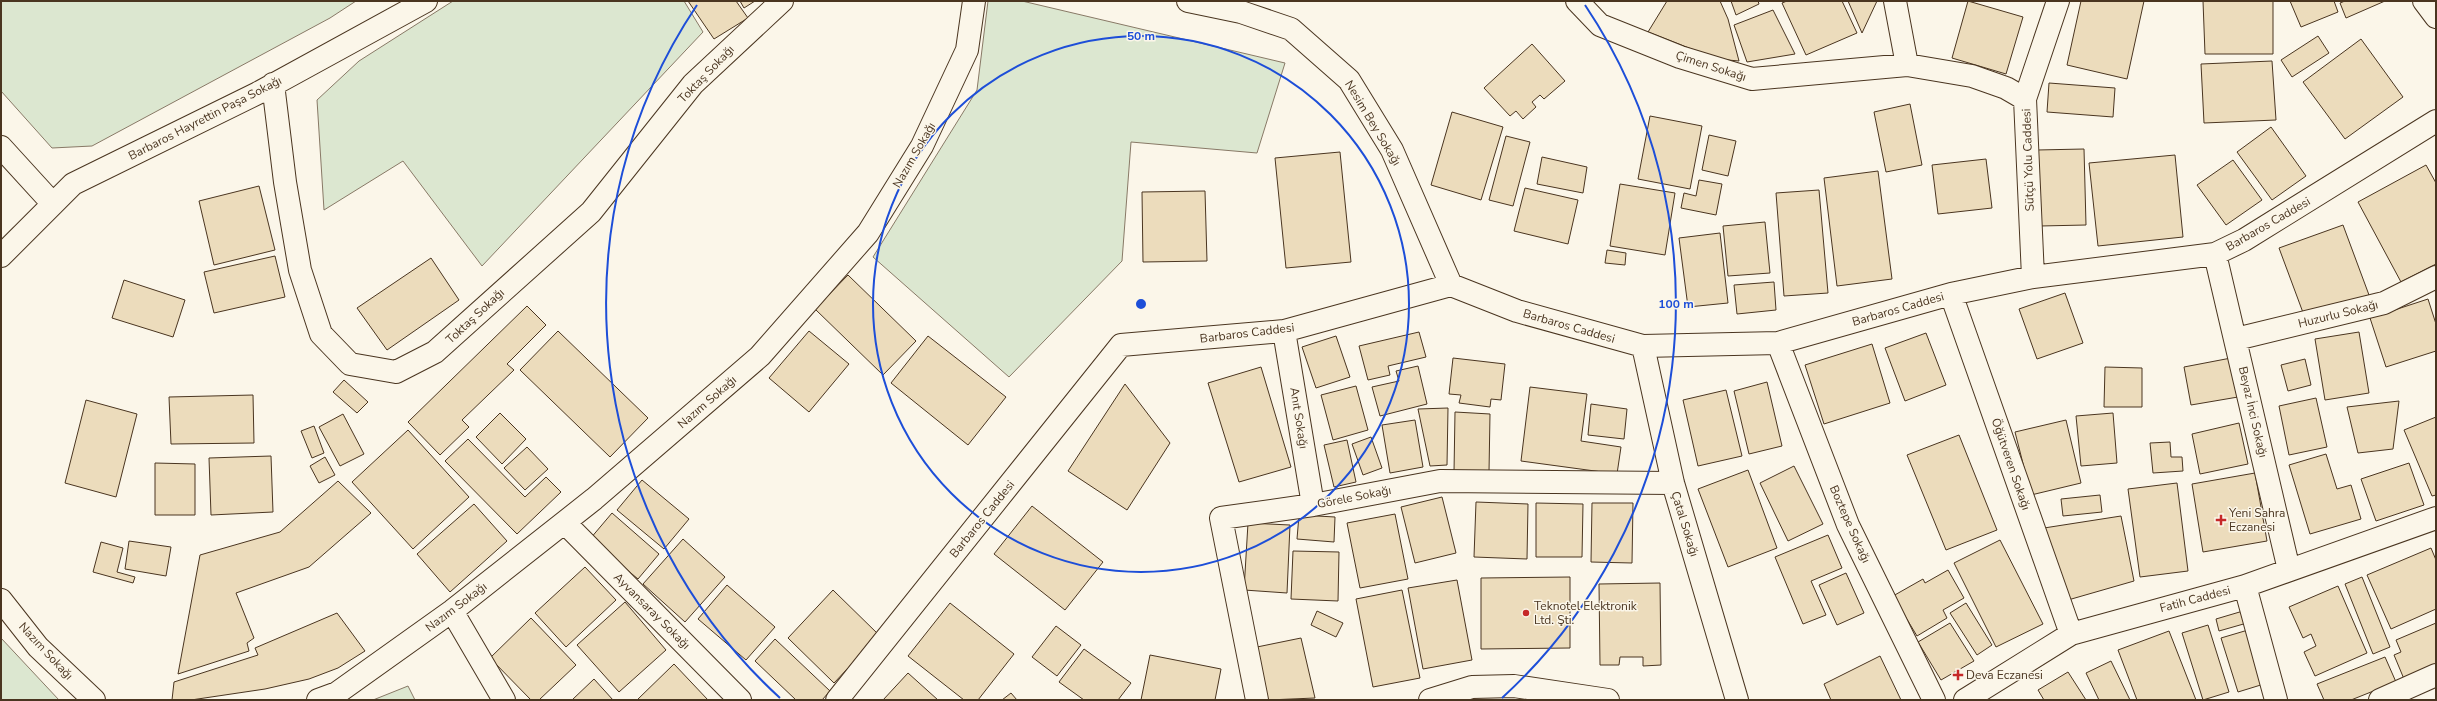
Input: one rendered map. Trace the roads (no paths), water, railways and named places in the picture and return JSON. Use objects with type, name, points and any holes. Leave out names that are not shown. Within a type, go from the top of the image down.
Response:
[{"type":"street","name":"Barbaros Hayrettin Paşa Sokağı","points":[[1,256],[73,184],[273,84],[426,1]]},
{"type":"street","name":"Toktaş Sokağı","points":[[273,84],[285,182],[300,270],[320,334],[350,364],[396,372],[435,352],[591,212],[693,84],[782,1]]},
{"type":"street","name":"Nazım Sokağı","points":[[318,700],[337,694],[452,611],[565,522],[760,356],[868,233],[922,146],[967,50],[974,1]]},
{"type":"street","name":"Nesim Bey Sokağı","points":[[1188,1],[1244,7],[1291,29],[1349,80],[1392,150],[1451,285]]},
{"type":"street","name":"Çimen Sokağı","points":[[1577,1],[1600,25],[1680,57],[1752,79],[1907,65],[1972,76],[2006,88],[2025,99]]},
{"type":"street","points":[[1894,1],[1907,65]]},
{"type":"street","name":"Sütçü Yolu Caddesi","points":[[2032,277],[2025,99],[2058,1]]},
{"type":"street","points":[[2424,1],[2436,17]]},
{"type":"street","name":"Barbaros Caddesi","points":[[837,700],[1122,345],[1284,331],[1451,285],[1517,311],[1643,346],[1778,343],[1951,294],[2032,277],[2215,254],[2244,240],[2436,122]]},
{"type":"street","points":[[1,147],[53,204]]},
{"type":"street","name":"Beyaz İnci Sokağı","points":[[2215,254],[2289,570]]},
{"type":"street","name":"Huzurlu Sokağı","points":[[2236,339],[2384,303],[2436,278]]},
{"type":"street","name":"Öğütveren Sokağı","points":[[1951,294],[2071,634]]},
{"type":"street","name":"Anıt Sokağı","points":[[1284,331],[1313,505]]},
{"type":"street","name":"Boztepe Sokağı","points":[[1778,343],[1848,525],[1934,700]]},
{"type":"street","name":"Çatal Sokağı","points":[[1643,346],[1673,483],[1738,700]]},
{"type":"street","name":"Görele Sokağı","points":[[1257,700],[1221,518],[1313,505],[1440,480],[1673,483]]},
{"type":"street","name":"Fatih Caddesi","points":[[1965,700],[2071,634],[2245,586],[2436,518]]},
{"type":"street","name":"Ayvansaray Sokağı","points":[[565,522],[740,700]]},
{"type":"street","points":[[2245,586],[2276,700]]},
{"type":"street","name":"Nazım Sokağı","points":[[1,600],[38,647],[94,700]]},
{"type":"street","points":[[452,611],[504,700]]},
{"type":"street","points":[[2380,700],[2436,675]]},
{"type":"street","points":[[1430,700],[1472,687],[1514,686],[1608,700]]},
{"type":"place","name":"Yeni Sahra Eczanesi","points":[[2221,520]]},
{"type":"place","name":"Teknotel Elektronik Ltd. Şti.","points":[[1526,613]]},
{"type":"place","name":"Deva Eczanesi","points":[[1958,675]]}]
